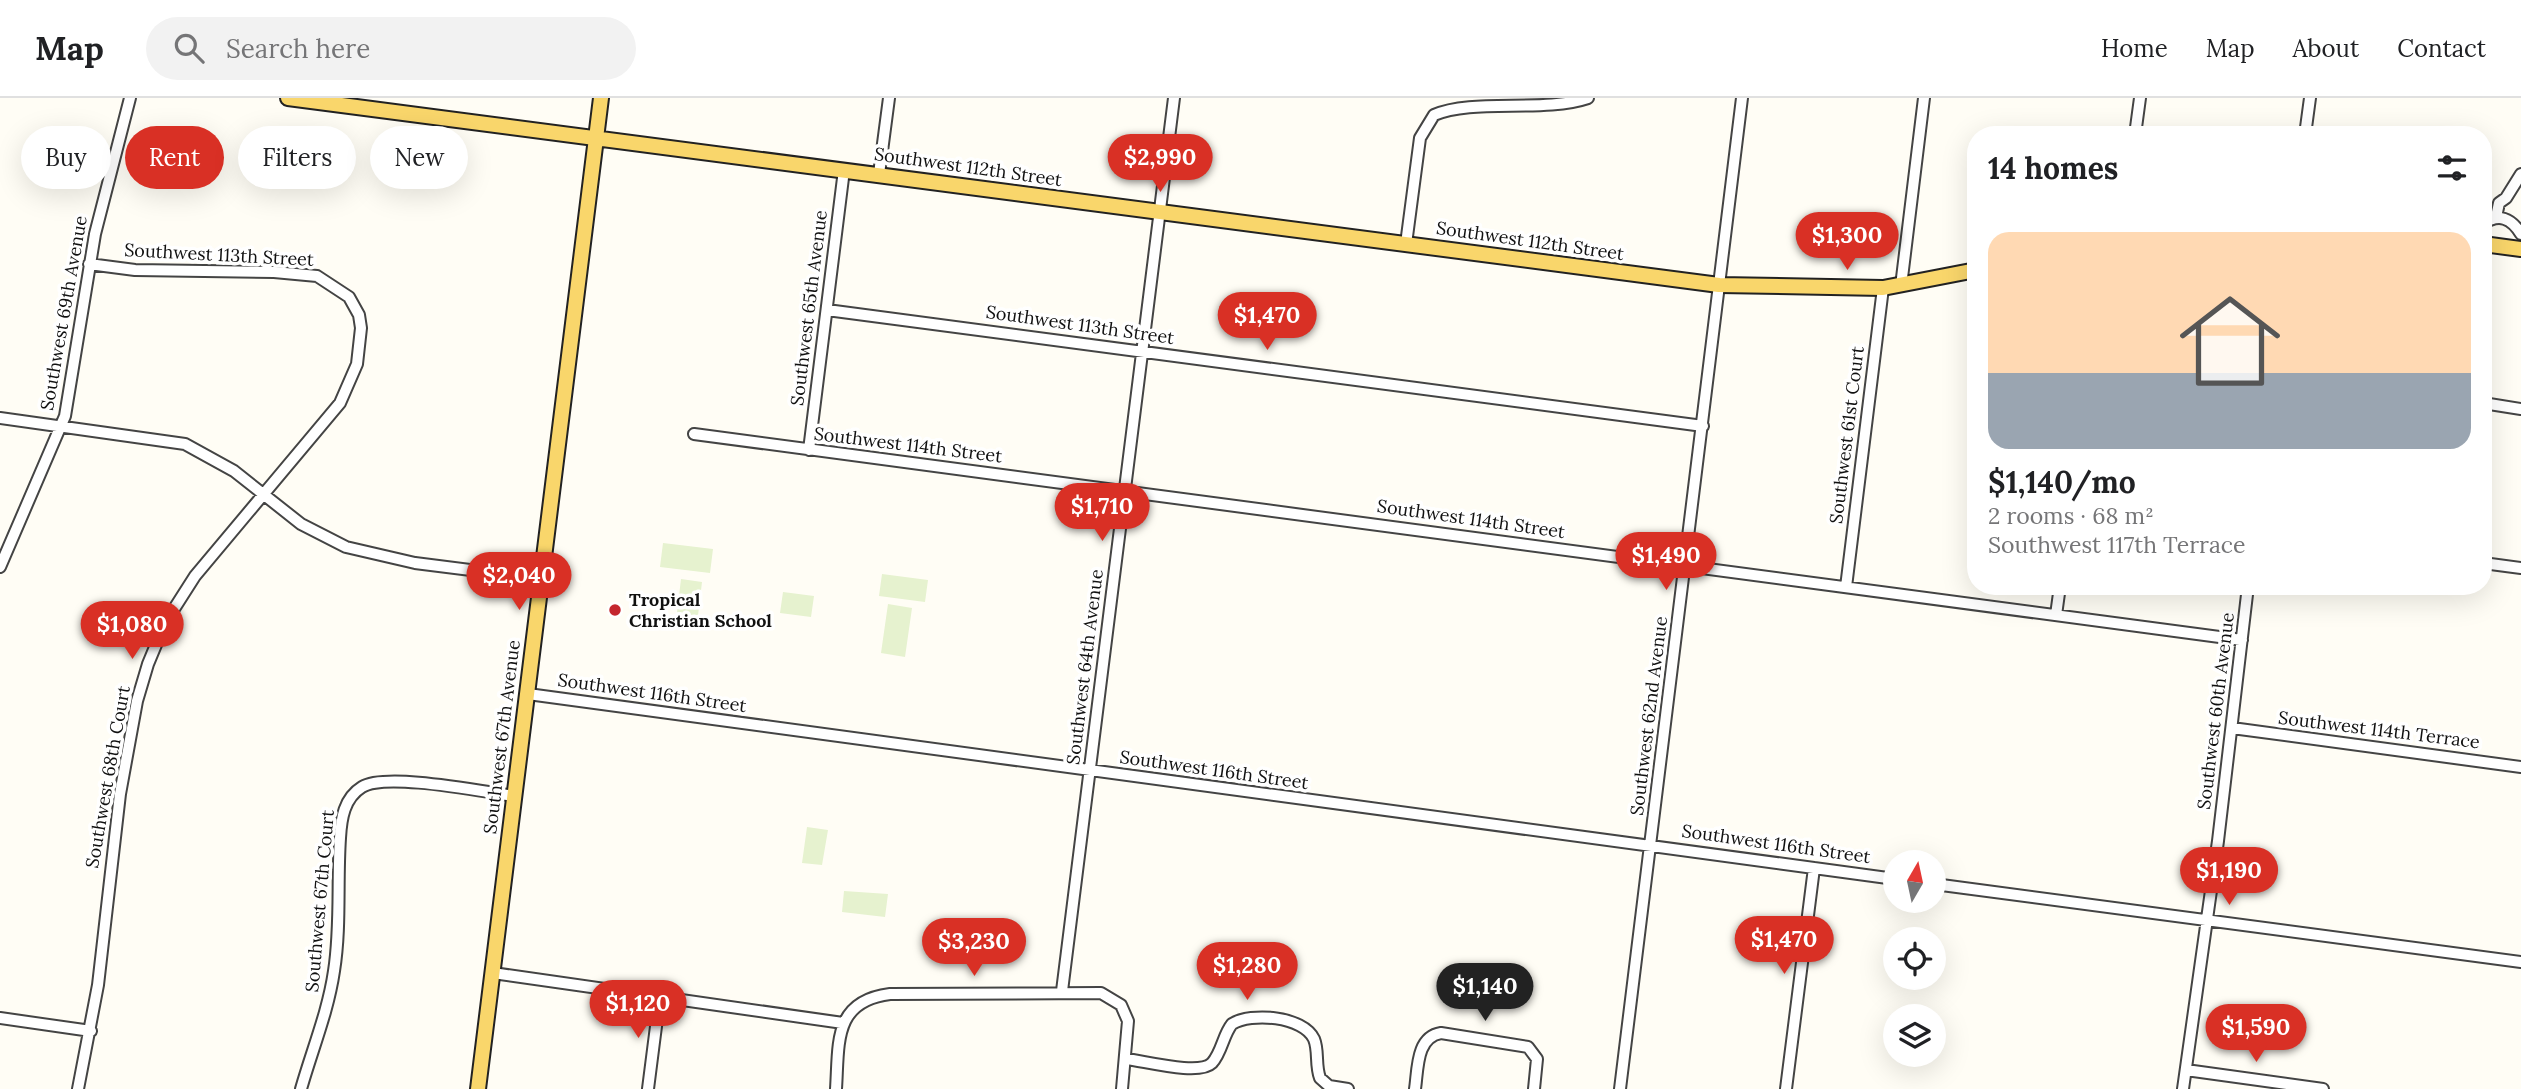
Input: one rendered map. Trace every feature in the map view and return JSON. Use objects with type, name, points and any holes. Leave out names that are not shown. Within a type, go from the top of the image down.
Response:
[{"type":"main road","name":"Southwest 112th Street","points":[[288,98],[1719,285],[1883,288],[1967,272]]},
{"type":"main road","name":"Southwest 67th Avenue","points":[[478,1089],[601,98]]},
{"type":"main road","points":[[2492,245],[2521,249]]},
{"type":"street","name":"Southwest 69th Avenue","points":[[0,567],[62,426],[89,264],[105,188],[130,98]]},
{"type":"street","points":[[879,174],[889,98]]},
{"type":"street","name":"Southwest 64th Avenue","points":[[1062,991],[1174,98]]},
{"type":"street","points":[[1406,244],[1420,138],[1434,115],[1461,108],[1565,103],[1588,98]]},
{"type":"street","name":"Southwest 62nd Avenue","points":[[1620,1089],[1742,98]]},
{"type":"street","points":[[1900,286],[1924,98]]},
{"type":"street","points":[[2136,126],[2140,98]]},
{"type":"street","points":[[2306,126],[2309,98]]},
{"type":"street","name":"Southwest 65th Avenue","points":[[809,450],[844,170]]},
{"type":"street","points":[[2492,221],[2502,218],[2510,204],[2507,198],[2521,174]]},
{"type":"street","points":[[2502,218],[2521,234]]},
{"type":"street","name":"Southwest 113th Street","points":[[89,264],[161,271],[309,275],[324,279],[343,292]]},
{"type":"street","name":"Southwest 61st Court","points":[[1846,587],[1883,288]]},
{"type":"street","name":"Southwest 68th Court","points":[[78,1089],[90,1031],[118,807],[145,673],[160,633],[180,597],[328,420],[351,381],[356,364],[360,322],[356,308],[343,292]]},
{"type":"street","name":"Southwest 113th Street","points":[[827,310],[1703,426]]},
{"type":"street","points":[[2492,404],[2521,408]]},
{"type":"street","points":[[0,418],[185,444],[226,465],[314,532],[358,552],[415,563],[541,579]]},
{"type":"street","name":"Southwest 114th Street","points":[[695,434],[2242,640]]},
{"type":"street","points":[[2492,564],[2521,568]]},
{"type":"street","points":[[2056,615],[2059,595]]},
{"type":"street","name":"Southwest 60th Avenue","points":[[2183,1089],[2232,728],[2247,595]]},
{"type":"street","name":"Southwest 116th Street","points":[[528,694],[1883,877]]},
{"type":"street","name":"Southwest 114th Terrace","points":[[2232,728],[2521,766]]},
{"type":"street","name":"Southwest 67th Court","points":[[301,1089],[323,1025],[334,971],[341,824],[351,797],[362,787],[388,780],[514,796]]},
{"type":"street","points":[[1786,1089],[1814,868]]},
{"type":"street","points":[[1946,886],[2521,962]]},
{"type":"street","points":[[493,974],[660,995],[843,1023]]},
{"type":"street","points":[[836,1089],[843,1023],[855,1006],[874,996],[1062,991],[1101,993],[1121,1005],[1128,1021],[1122,1089]]},
{"type":"street","points":[[648,1089],[660,995]]},
{"type":"street","points":[[0,1018],[90,1031]]},
{"type":"street","points":[[1126,1059],[1188,1068],[1206,1067],[1213,1062],[1232,1024],[1247,1018],[1271,1019],[1296,1024],[1308,1032],[1315,1042],[1320,1078],[1334,1088],[1348,1089]]},
{"type":"street","points":[[1415,1089],[1421,1052],[1430,1036],[1447,1034],[1518,1044],[1532,1051],[1537,1065],[1534,1089]]},
{"type":"street","points":[[2186,1070],[2323,1089]]},
{"type":"green space","points":[[663,543],[713,549],[710,573],[660,567]]},
{"type":"green space","points":[[882,574],[928,580],[925,602],[879,596]]},
{"type":"green space","points":[[681,579],[702,582],[697,624],[676,621]]},
{"type":"green space","points":[[783,592],[814,596],[811,617],[780,613]]},
{"type":"green space","points":[[888,604],[912,608],[905,657],[881,653]]},
{"type":"green space","points":[[807,827],[828,830],[822,865],[802,863]]},
{"type":"green space","points":[[844,891],[888,894],[885,917],[842,912]]},
{"type":"place","name":"Tropical Christian School","points":[[615,610]]}]
